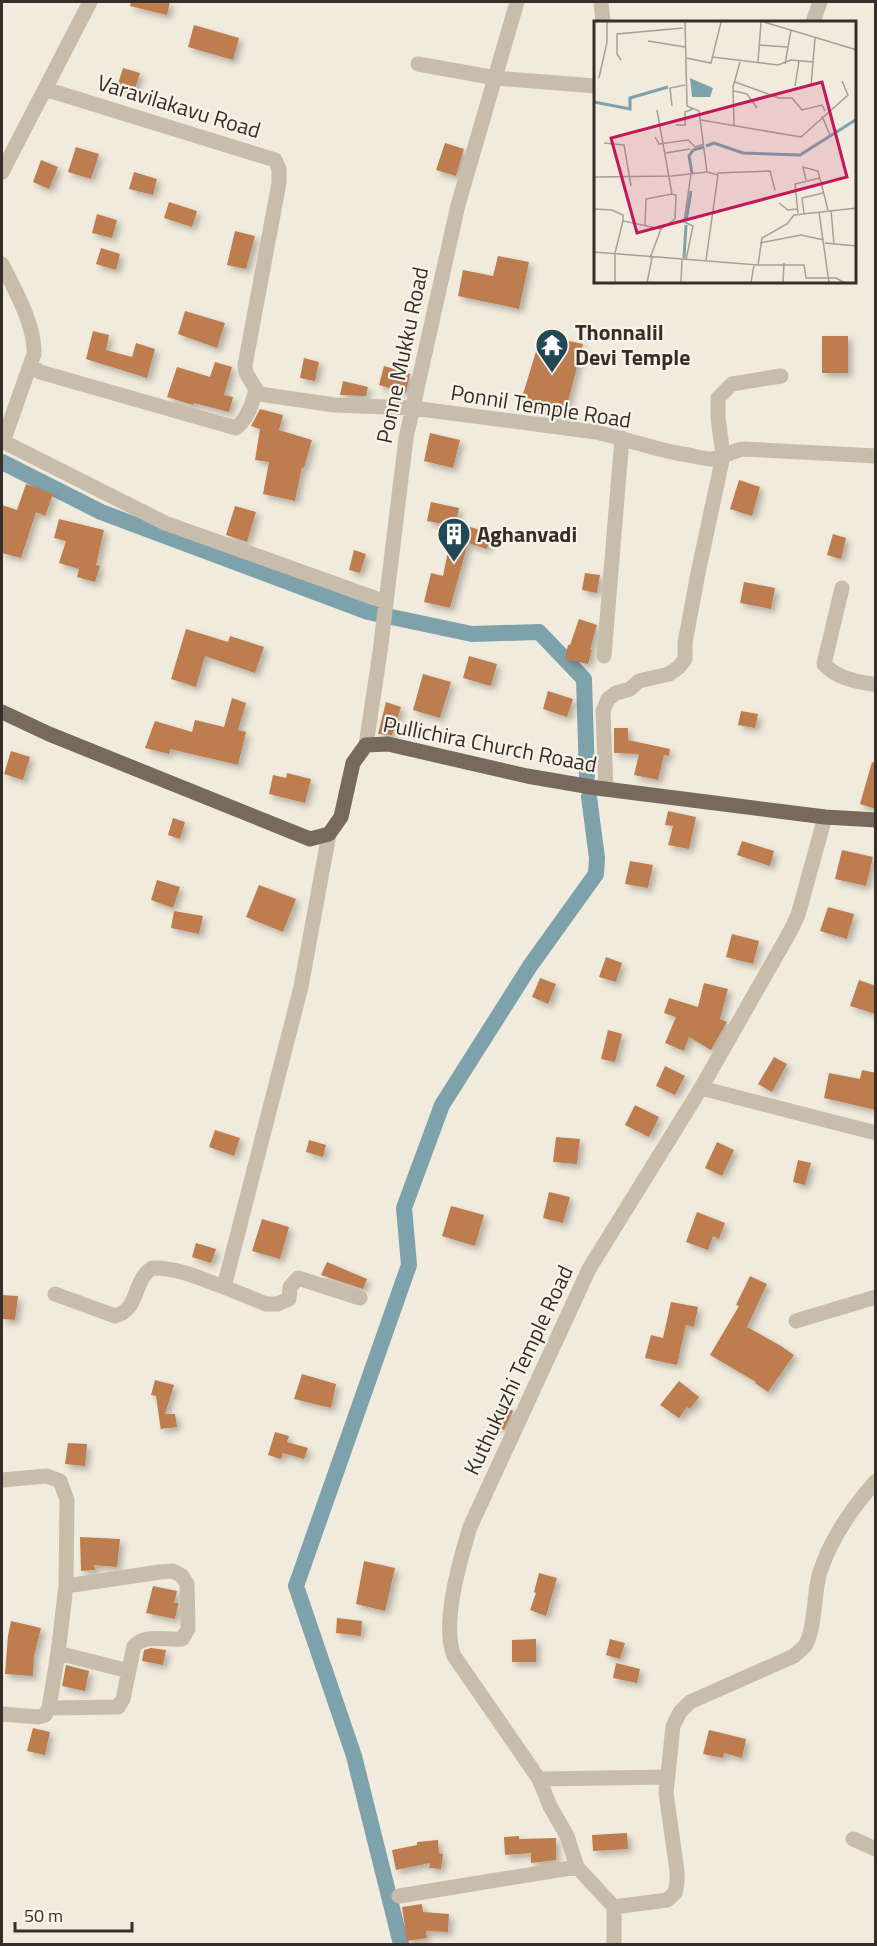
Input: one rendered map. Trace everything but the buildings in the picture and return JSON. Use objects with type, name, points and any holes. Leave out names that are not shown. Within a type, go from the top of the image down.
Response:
[{"type":"main road","points":[[2,712],[49,734],[310,839],[329,834]]},
{"type":"main road","name":"Pullichira Church Roaad","points":[[329,834],[341,817],[353,762],[366,745],[388,744],[527,776],[606,789],[825,818],[876,820]]},
{"type":"street","points":[[2,172],[90,2]]},
{"type":"street","name":"Ponne Mukku Road","points":[[366,745],[406,438],[412,408],[458,205],[517,2]]},
{"type":"street","points":[[601,2],[603,21]]},
{"type":"street","points":[[813,21],[820,2]]},
{"type":"street","points":[[418,64],[496,78],[594,86]]},
{"type":"street","name":"Varavilakavu Road","points":[[45,89],[275,160],[279,169],[279,183],[245,365],[246,373],[257,392]]},
{"type":"street","points":[[2,264],[35,342],[34,354],[2,442],[165,523],[386,602]]},
{"type":"street","points":[[30,365],[40,372],[236,428],[244,422],[257,392]]},
{"type":"street","points":[[606,789],[603,711],[608,699],[616,693],[630,689],[639,681],[669,674],[680,667],[685,659],[685,643],[693,595],[723,456],[718,398],[732,384],[782,376]]},
{"type":"street","name":"Ponnil Temple Road","points":[[257,392],[335,405],[412,408],[596,432],[660,451],[710,459],[743,449],[876,456]]},
{"type":"street","points":[[604,656],[622,438]]},
{"type":"street","points":[[842,588],[824,664],[830,671],[844,678],[876,685]]},
{"type":"street","name":"Kuthukuzhi Temple Road","points":[[614,1907],[577,1867],[567,1836],[541,1788],[539,1779],[453,1656],[449,1634],[457,1571],[470,1527],[589,1269],[701,1088],[791,930],[798,915],[825,818]]},
{"type":"street","points":[[224,1287],[301,987],[329,834]]},
{"type":"street","points":[[701,1088],[876,1134]]},
{"type":"street","points":[[55,1294],[115,1316],[123,1314],[131,1305],[143,1277],[152,1268],[161,1267],[198,1277],[266,1304],[277,1304],[289,1299],[290,1287],[298,1278],[360,1298]]},
{"type":"street","points":[[796,1321],[876,1298]]},
{"type":"street","points":[[2,1480],[47,1476],[60,1481],[67,1500],[66,1586],[49,1708],[45,1715],[38,1717],[2,1714]]},
{"type":"street","points":[[614,1944],[614,1907],[667,1900],[675,1893],[677,1871],[666,1793],[673,1726],[680,1712],[690,1702],[794,1656],[804,1647],[819,1574],[834,1539],[857,1502],[876,1481]]},
{"type":"street","points":[[49,1708],[118,1707],[123,1699],[134,1646],[140,1640],[148,1638],[182,1639],[188,1629],[187,1584],[182,1576],[172,1571],[66,1586]]},
{"type":"street","points":[[58,1653],[129,1671]]},
{"type":"street","points":[[539,1779],[667,1777]]},
{"type":"street","points":[[853,1839],[876,1849]]},
{"type":"street","points":[[399,1896],[577,1867]]},
{"type":"waterway","points":[[2,462],[101,512],[368,612],[472,634],[539,632],[584,679],[587,776]]},
{"type":"waterway","points":[[401,1944],[354,1756],[296,1586],[409,1265],[404,1208],[442,1105],[530,966],[596,874],[597,858],[589,797]]},
{"type":"place","name":"Thonnalil Devi Temple","points":[[552,374]]},
{"type":"place","name":"Aghanvadi","points":[[454,563]]}]
